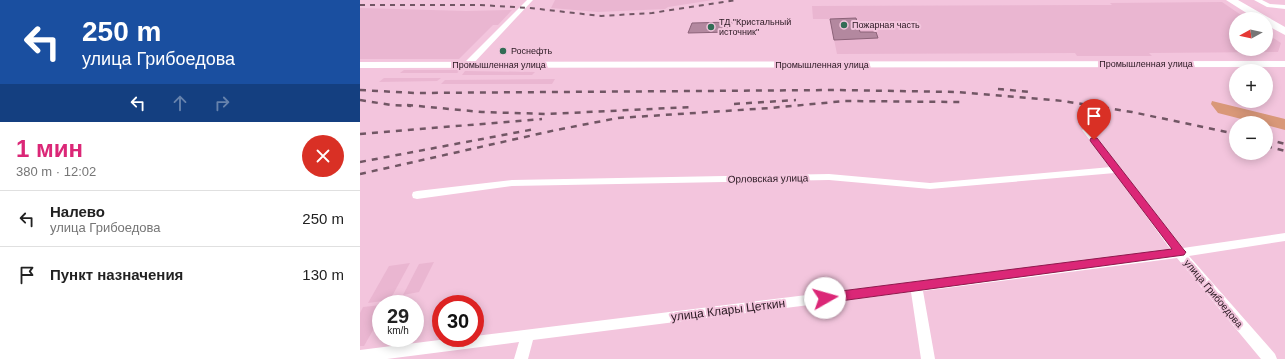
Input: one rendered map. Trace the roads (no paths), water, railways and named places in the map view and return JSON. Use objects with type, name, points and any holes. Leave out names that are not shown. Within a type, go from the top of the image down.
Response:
[{"type":"highway","points":[[1231,0],[1251,12]]},
{"type":"highway","points":[[1273,25],[1285,32]]},
{"type":"street","points":[[467,65],[530,0]]},
{"type":"street","points":[[1257,0],[1269,6],[1285,7]]},
{"type":"street","name":"Промышленная улица","points":[[360,64],[1285,64]]},
{"type":"street","name":"улица Грибоедова","points":[[1086,130],[1180,252],[1270,359]]},
{"type":"street","name":"Орловская улица","points":[[417,194],[512,183],[821,177],[930,186],[1118,170]]},
{"type":"street","name":"улица Клары Цеткин","points":[[360,356],[916,286],[1285,237]]},
{"type":"street","points":[[916,286],[928,359]]},
{"type":"street","points":[[521,359],[528,335]]},
{"type":"railway","points":[[360,5],[480,5],[530,8],[601,16],[652,13],[736,0]]},
{"type":"railway","points":[[1003,89],[998,89],[1031,92]]},
{"type":"railway","points":[[360,90],[415,93],[838,90],[957,92],[1063,101],[1132,112],[1229,133]]},
{"type":"railway","points":[[360,100],[391,105],[411,106]]},
{"type":"railway","points":[[734,104],[796,100]]},
{"type":"railway","points":[[360,174],[556,130],[618,118],[770,108],[845,101],[960,102]]},
{"type":"railway","points":[[407,105],[482,112],[547,114],[692,107]]},
{"type":"railway","points":[[360,134],[542,119]]},
{"type":"railway","points":[[360,162],[535,129]]},
{"type":"railway","points":[[1273,141],[1285,144]]},
{"type":"railway","points":[[1273,148],[1285,151]]},
{"type":"place","name":"Пожарная часть","points":[[844,25]]},
{"type":"place","name":"ТД \"Кристальный источник\"","points":[[711,27]]},
{"type":"place","name":"Роснефть","points":[[503,51]]}]
